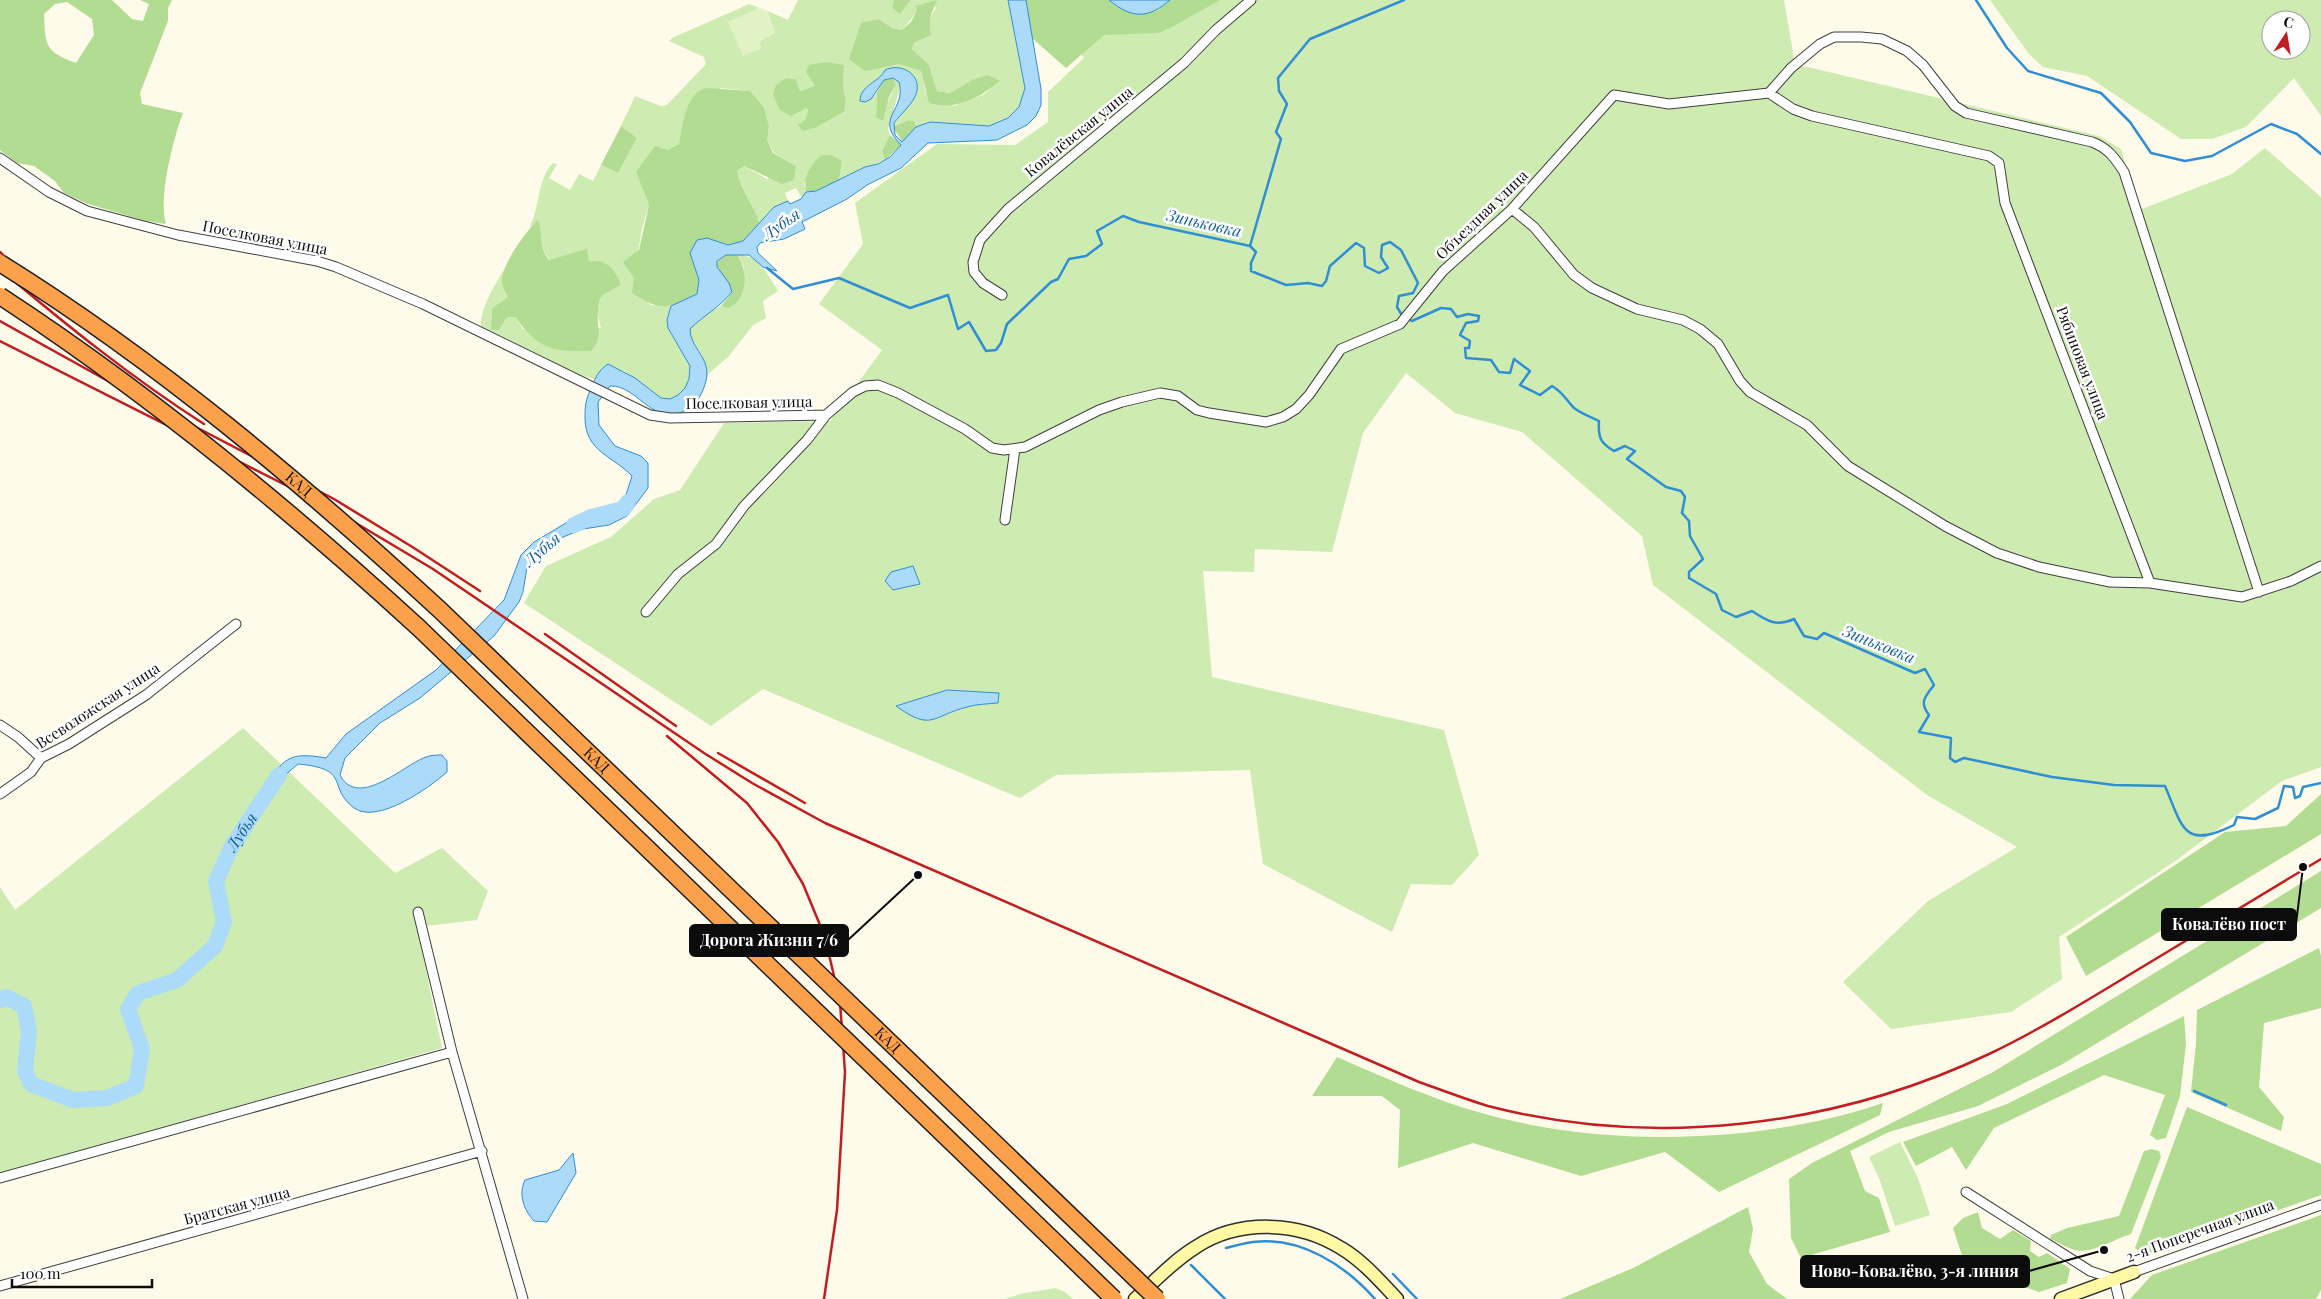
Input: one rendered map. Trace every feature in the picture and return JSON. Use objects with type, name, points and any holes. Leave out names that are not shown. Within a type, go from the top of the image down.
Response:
[{"type":"highway","name":"КАД","points":[[0,263],[167,378],[244,437],[344,522],[440,610],[1157,1299]]},
{"type":"highway","name":"КАД","points":[[0,296],[151,401],[324,542],[419,628],[1114,1299]]},
{"type":"street","name":"Ковалёвская улица","points":[[1002,295],[983,283],[974,272],[973,262],[976,249],[985,233],[1008,209],[1060,164],[1184,64],[1216,30],[1251,0]]},
{"type":"street","points":[[1769,93],[1791,68],[1827,40],[1834,37],[1882,39],[1907,51],[1923,65],[1955,106],[1966,113],[2092,142],[2106,147],[2124,172],[2259,592]]},
{"type":"street","name":"Объездная улица","points":[[1015,450],[1038,442],[1099,410],[1122,402],[1160,393],[1178,396],[1197,410],[1209,413],[1266,422],[1283,417],[1296,409],[1308,395],[1340,349],[1400,324],[1443,271],[1512,209],[1614,95],[1669,104],[1769,93]]},
{"type":"street","name":"Рябиновая улица","points":[[1769,93],[1782,103],[1812,116],[1989,156],[1999,162],[2005,203],[2150,583]]},
{"type":"street","name":"Поселковая улица","points":[[0,158],[49,192],[87,211],[178,236],[317,261],[336,267],[423,304],[650,415],[670,418],[826,416],[853,392],[864,386],[878,385],[898,393],[957,425],[992,448],[1015,450]]},
{"type":"street","points":[[1512,209],[1534,227],[1574,274],[1592,288],[1637,309],[1683,320],[1700,329],[1718,344],[1740,381],[1750,392],[1807,425],[1848,466],[1866,479],[1945,526],[1997,553],[2038,567],[2110,582],[2150,583],[2242,597],[2291,581],[2321,566]]},
{"type":"street","points":[[646,612],[678,574],[716,544],[756,492],[807,440],[826,416]]},
{"type":"street","points":[[1004,520],[1015,450]]},
{"type":"street","name":"Всеволожская улица","points":[[0,794],[31,772],[40,758],[69,744],[146,695],[236,624]]},
{"type":"street","points":[[0,725],[18,737],[40,758]]},
{"type":"street","points":[[418,912],[452,1052],[523,1299]]},
{"type":"street","points":[[0,1178],[452,1052]]},
{"type":"street","name":"Братская улица","points":[[0,1286],[482,1151]]},
{"type":"street","points":[[1966,1192],[2090,1271],[2114,1280],[2120,1299]]},
{"type":"street","name":"2-я Поперечная улица","points":[[2061,1299],[2321,1205]]},
{"type":"street","points":[[1135,1299],[1183,1256],[1203,1243],[1242,1229],[1280,1227],[1312,1234],[1342,1248],[1365,1266],[1397,1299]]},
{"type":"green space","points":[[0,0],[112,0],[132,19],[143,21],[149,4],[140,0],[172,0],[168,8],[168,21],[140,93],[142,104],[183,113],[171,153],[165,185],[164,213],[166,224],[146,221],[88,204],[64,193],[55,181],[34,166],[17,163],[0,150]],"holes":[[[67,2],[92,19],[94,35],[76,63],[58,55],[49,46],[46,40],[44,14],[55,4]]]},
{"type":"green space","points":[[798,0],[894,0],[892,8],[900,14],[911,0],[1008,0],[1025,88],[1019,107],[1008,118],[989,126],[930,122],[916,127],[914,121],[909,120],[893,127],[913,99],[916,85],[893,78],[899,82],[900,88],[888,129],[890,135],[882,151],[885,160],[839,180],[842,161],[804,183],[806,192],[802,198],[796,188],[785,193],[788,201],[772,210],[760,225],[737,171],[744,166],[767,179],[796,166],[774,153],[767,140],[769,127],[750,91],[721,88],[684,125],[679,144],[636,172],[649,205],[642,228],[634,278],[650,305],[671,306],[667,325],[671,335],[686,355],[690,366],[689,378],[684,390],[674,397],[668,399],[657,396],[624,371],[597,375],[595,379],[582,376],[575,377],[481,330],[485,305],[506,266],[502,282],[508,297],[492,308],[491,330],[506,318],[515,317],[523,329],[601,328],[597,311],[602,294],[621,285],[589,263],[586,250],[550,260],[544,250],[538,221],[529,228],[533,220],[541,185],[548,169],[553,163],[557,164],[549,178],[570,190],[579,174],[593,181],[601,165],[618,173],[637,138],[621,126],[635,96],[661,106],[667,105],[706,64],[704,57],[669,41],[672,38],[749,4],[760,8],[728,23],[761,48],[759,42],[768,19],[768,11],[788,20]],"holes":[[[929,2],[936,8],[930,17],[931,35],[914,43],[912,49],[929,65],[937,91],[950,93],[972,80],[1000,81],[983,95],[954,106],[926,94],[921,71],[899,64],[886,65],[879,19],[892,28],[902,30],[917,11]],[[844,65],[843,87],[846,101],[844,112],[817,127],[805,120],[808,112],[786,78],[796,79],[800,91],[815,86]],[[883,75],[893,78],[896,85],[886,106],[876,116],[877,92],[871,99],[866,88]]]},
{"type":"green space","points":[[894,0],[911,0],[900,14],[892,8]]},
{"type":"green space","points":[[937,0],[930,17],[931,35],[914,43],[912,49],[929,65],[937,91],[950,93],[972,80],[988,75],[1000,81],[975,98],[958,104],[939,105],[929,103],[921,71],[899,64],[865,71],[849,59],[861,23],[879,19],[892,28],[902,30],[911,22],[917,10],[915,6]]},
{"type":"green space","points":[[1026,0],[1109,0],[1116,6],[1157,11],[1170,0],[1220,0],[1158,33],[1104,35],[1066,68],[1032,38]]},
{"type":"green space","points":[[1049,0],[1784,0],[1795,64],[2099,136],[2121,149],[2139,210],[2232,174],[2265,148],[2321,197],[2321,767],[2282,781],[2174,862],[2059,937],[2062,979],[2011,1012],[1891,1029],[1843,982],[1928,901],[2017,847],[1927,795],[1653,585],[1642,536],[1522,432],[1455,413],[1406,373],[1363,433],[1332,552],[1255,549],[1254,572],[1203,571],[1212,677],[1444,730],[1479,855],[1452,885],[1411,884],[1392,932],[1263,864],[1250,770],[1056,775],[1020,798],[763,689],[711,726],[524,603],[546,566],[611,537],[654,499],[680,490],[724,423],[830,421],[882,350],[819,304],[863,244],[855,203],[937,144],[1015,145],[1048,122],[1048,92],[1084,58],[1043,9]]},
{"type":"green space","points":[[1990,0],[2321,0],[2321,116],[2294,78],[2246,127],[2212,139],[2181,139],[2087,76],[2043,67],[2029,54]]},
{"type":"green space","points":[[760,8],[768,11],[775,33],[759,42],[762,48],[743,56],[728,22]]},
{"type":"green space","points":[[827,62],[844,65],[843,87],[846,101],[844,112],[817,127],[803,131],[798,125],[805,120],[808,111],[806,108],[791,116],[780,110],[773,95],[776,85],[786,78],[796,79],[800,91],[815,86],[806,72],[809,65]]},
{"type":"green space","points":[[893,78],[896,85],[889,97],[883,121],[876,117],[877,92],[884,80]]},
{"type":"green space","points":[[707,88],[750,91],[764,108],[769,127],[767,140],[773,153],[796,166],[794,180],[782,184],[744,166],[737,171],[760,225],[737,244],[722,243],[707,238],[690,253],[699,280],[697,294],[679,303],[664,306],[657,305],[641,299],[632,293],[634,278],[623,262],[639,250],[649,205],[636,172],[655,146],[668,150],[679,144],[686,111],[690,103],[694,96]]},
{"type":"green space","points":[[909,120],[914,121],[916,127],[903,143],[893,127]]},
{"type":"green space","points":[[621,126],[637,138],[618,173],[601,165]]},
{"type":"green space","points":[[890,135],[901,145],[885,160],[882,151]]},
{"type":"green space","points":[[822,155],[831,155],[842,161],[839,180],[816,191],[806,192],[805,186],[808,171]]},
{"type":"green space","points":[[538,220],[543,250],[549,260],[587,249],[589,262],[595,261],[610,266],[621,285],[601,297],[598,308],[599,331],[595,346],[591,351],[566,351],[547,346],[531,336],[515,317],[506,318],[499,330],[491,330],[492,308],[508,297],[502,282],[506,267],[521,240]]},
{"type":"green space","points":[[736,254],[744,255],[757,262],[766,271],[778,291],[763,301],[766,318],[753,325],[729,356],[707,375],[702,355],[690,339],[690,329],[717,308],[721,306],[728,308],[736,295],[743,282],[744,268]]},
{"type":"green space","points":[[736,254],[743,267],[743,292],[740,299],[728,308],[721,306],[732,293],[717,266],[717,262],[726,255]]},
{"type":"green space","points":[[243,728],[395,873],[442,848],[488,891],[477,920],[417,927],[442,1048],[0,1174],[0,887],[15,910]]},
{"type":"green space","points":[[2321,794],[2321,834],[2086,976],[2066,937],[2225,832],[2286,826]]},
{"type":"green space","points":[[2321,871],[2321,908],[2061,1065],[1978,1106],[1889,1132],[1850,1151],[1865,1191],[1879,1198],[1890,1232],[1801,1258],[1791,1238],[1789,1179],[1812,1163],[1993,1072]]},
{"type":"green space","points":[[2319,948],[2321,956],[2321,1008],[2264,1023],[2259,1087],[2284,1117],[2281,1131],[2191,1092],[2197,1010]]},
{"type":"green space","points":[[2184,1016],[2186,1044],[2180,1096],[2166,1138],[2157,1140],[2150,1135],[2165,1095],[2104,1075],[1994,1128],[1966,1170],[1952,1147],[1916,1166],[1903,1142],[2007,1104]]},
{"type":"green space","points":[[1337,1057],[1410,1088],[1485,1114],[1532,1125],[1582,1132],[1633,1136],[1685,1137],[1737,1133],[1788,1127],[1837,1117],[1883,1103],[1880,1115],[1719,1192],[1665,1152],[1581,1176],[1473,1143],[1398,1168],[1400,1110],[1382,1096],[1312,1096]]},
{"type":"green space","points":[[2187,1107],[2321,1164],[2321,1195],[2146,1257],[2135,1248]]},
{"type":"green space","points":[[1900,1142],[1918,1178],[1930,1215],[1895,1226],[1879,1178],[1869,1157]]},
{"type":"green space","points":[[2152,1149],[2159,1151],[2161,1157],[2131,1234],[2096,1248],[2082,1251],[2072,1249],[2050,1239],[2051,1235],[2067,1228],[2119,1216],[2144,1151]]},
{"type":"green space","points":[[1748,1207],[1753,1229],[1749,1252],[1767,1284],[1787,1299],[1560,1299],[1633,1268]]},
{"type":"green space","points":[[1978,1212],[1982,1228],[2000,1239],[2013,1230],[2031,1241],[2030,1251],[2039,1257],[2047,1253],[2070,1269],[2067,1283],[2039,1292],[2017,1284],[2010,1263],[1969,1277],[1953,1228],[1963,1218]]},
{"type":"green space","points":[[2321,1215],[2321,1290],[2316,1299],[2130,1299],[2152,1275]]},
{"type":"green space","points":[[1055,1288],[1065,1292],[1073,1299],[1005,1299],[1020,1294]]},
{"type":"water","points":[[1008,0],[1026,0],[1041,89],[1041,105],[1036,116],[1027,125],[997,140],[928,143],[901,168],[802,222],[805,229],[784,239],[760,243],[757,247],[758,253],[777,271],[763,267],[749,255],[726,255],[717,261],[717,267],[729,283],[732,292],[722,303],[690,329],[693,341],[707,368],[705,383],[698,400],[692,406],[679,413],[668,415],[658,412],[621,388],[610,386],[598,402],[599,425],[615,446],[641,456],[648,463],[648,488],[627,516],[609,525],[583,529],[558,539],[527,567],[523,592],[519,602],[494,636],[420,698],[380,723],[345,758],[340,775],[348,785],[358,788],[370,787],[417,761],[432,755],[442,755],[447,761],[447,772],[403,802],[376,812],[364,812],[354,808],[341,793],[332,774],[315,766],[298,764],[285,775],[271,794],[264,791],[276,771],[288,760],[303,756],[326,758],[346,734],[436,670],[504,600],[521,555],[534,542],[571,520],[607,514],[619,506],[625,498],[632,476],[595,446],[590,439],[585,419],[587,400],[596,377],[608,364],[635,378],[661,398],[670,399],[678,395],[685,388],[689,379],[690,366],[668,328],[667,320],[671,306],[697,294],[699,280],[690,253],[697,240],[707,238],[728,245],[743,241],[774,207],[788,201],[790,204],[801,199],[806,192],[816,191],[890,157],[901,145],[893,135],[890,127],[892,114],[899,100],[899,82],[893,78],[884,80],[871,99],[865,102],[860,101],[863,91],[879,78],[885,70],[896,68],[907,71],[912,74],[917,84],[917,91],[913,100],[894,123],[895,135],[902,142],[916,127],[930,122],[989,126],[1008,118],[1019,107],[1025,88]]},
{"type":"water","points":[[1109,0],[1170,0],[1154,11],[1140,14],[1125,11]]},
{"type":"water","points":[[913,566],[920,584],[893,590],[885,581],[891,572]]},
{"type":"water","points":[[947,690],[999,693],[998,703],[971,706],[932,720],[917,718],[896,706]]},
{"type":"water","points":[[573,1153],[576,1173],[547,1222],[534,1221],[527,1212],[523,1202],[522,1191],[525,1180],[559,1170]]},
{"type":"waterway","points":[[1250,246],[1281,139],[1276,132],[1287,104],[1279,91],[1278,78],[1310,39],[1404,0]]},
{"type":"waterway","points":[[1976,0],[2007,48],[2028,71],[2101,93],[2130,122],[2151,153],[2185,161],[2212,156],[2271,124],[2297,134],[2321,154]]},
{"type":"waterway","name":"Зиньковка","points":[[767,268],[793,289],[839,278],[910,308],[948,295],[958,329],[969,322],[986,351],[996,350],[1001,343],[1007,324],[1051,282],[1058,279],[1069,259],[1086,256],[1102,244],[1097,231],[1123,216],[1139,222],[1250,246],[1256,252],[1251,263],[1251,271],[1286,285],[1308,283],[1322,286],[1326,281],[1330,266],[1356,243],[1364,248],[1365,266],[1379,273],[1388,268],[1381,257],[1382,245],[1390,242],[1401,250],[1418,283],[1413,293],[1399,296],[1397,307],[1403,317]]},
{"type":"waterway","name":"Зиньковка","points":[[1408,319],[1412,321],[1441,308],[1451,309],[1457,317],[1468,314],[1479,316],[1478,321],[1466,323],[1460,335],[1470,341],[1469,348],[1465,348],[1466,358],[1491,360],[1499,372],[1510,373],[1514,359],[1530,371],[1520,385],[1540,395],[1552,386],[1574,408],[1599,421],[1601,439],[1606,445],[1614,451],[1625,446],[1635,451],[1627,459],[1666,487],[1681,491],[1685,497],[1682,513],[1689,521],[1690,536],[1703,559],[1689,572],[1689,578],[1716,594],[1722,610],[1736,617],[1752,611],[1767,620],[1777,623],[1794,619],[1804,636],[1817,639],[1824,633],[1915,673],[1925,669],[1934,685],[1924,700],[1924,707],[1929,715],[1919,732],[1951,738],[1950,758],[1955,762],[1964,758],[2052,777],[2114,785],[2165,786],[2181,823],[2187,831],[2195,835],[2217,832],[2234,825],[2237,817],[2255,819],[2278,808],[2284,786],[2293,787],[2295,798],[2300,796],[2303,787],[2321,783]]},
{"type":"waterway","name":"Лубья","points":[[574,525],[591,517],[623,509],[628,502]]},
{"type":"waterway","name":"Лубья","points":[[0,1000],[6,997],[24,1006],[29,1031],[25,1071],[31,1084],[73,1100],[107,1098],[136,1086],[142,1049],[128,1009],[138,993],[177,980],[215,946],[224,922],[216,881],[232,846],[279,775]]},
{"type":"waterway","points":[[2194,1091],[2226,1105]]},
{"type":"waterway","points":[[1226,1248],[1250,1242],[1271,1241],[1304,1248],[1336,1264],[1375,1299]]},
{"type":"waterway","points":[[1191,1265],[1225,1299]]},
{"type":"waterway","points":[[1393,1274],[1417,1299]]},
{"type":"railway","points":[[0,252],[55,307]]},
{"type":"railway","points":[[0,269],[99,350],[204,424]]},
{"type":"railway","points":[[0,321],[117,386],[334,499],[480,591]]},
{"type":"railway","points":[[0,341],[329,507],[433,569],[704,753],[752,783],[825,823],[1419,1082],[1488,1106],[1551,1119],[1615,1126],[1679,1128],[1743,1124],[1807,1114],[1869,1099],[1930,1079],[1989,1054],[2025,1036],[2321,859]]},
{"type":"railway","points":[[545,634],[676,726]]},
{"type":"railway","points":[[667,736],[747,803],[778,842],[803,884],[825,937],[840,1002],[845,1072],[837,1210],[824,1299]]},
{"type":"railway","points":[[718,753],[805,803]]},
{"type":"place","name":"Ковалёво пост","points":[[2303,867]]},
{"type":"place","name":"Дорога Жизни 7/6","points":[[918,875]]},
{"type":"place","name":"Ново-Ковалёво, 3-я линия","points":[[2104,1250]]}]
